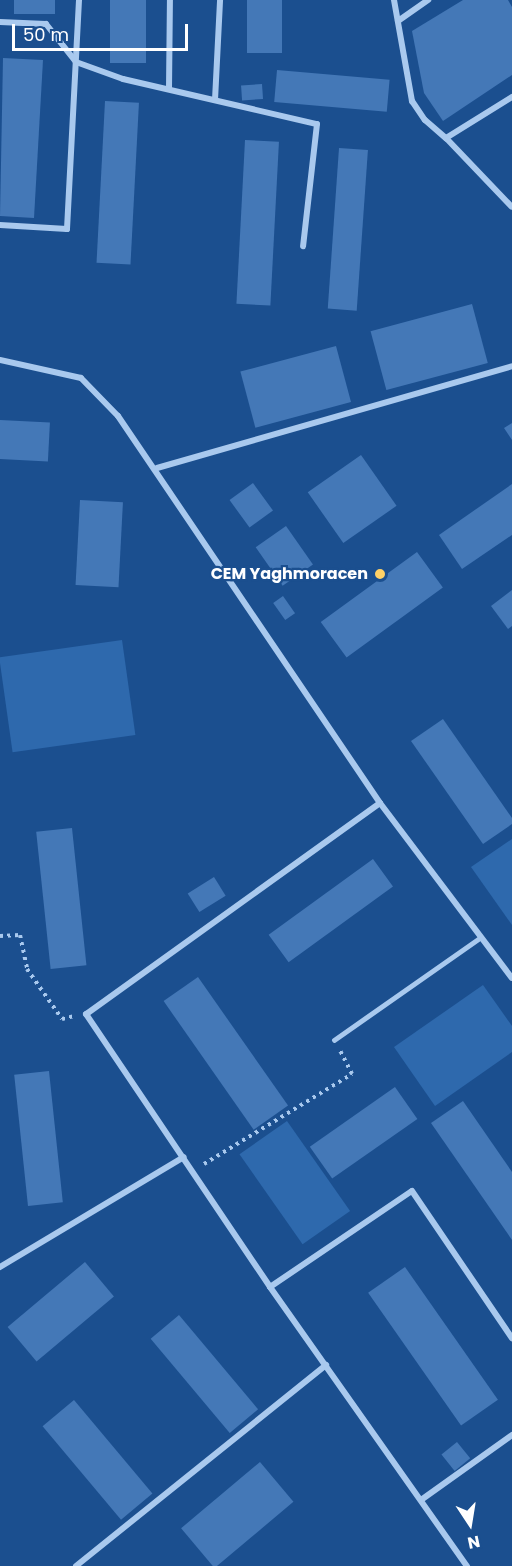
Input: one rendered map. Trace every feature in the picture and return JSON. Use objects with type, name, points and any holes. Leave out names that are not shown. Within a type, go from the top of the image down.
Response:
[{"type":"street","points":[[0,225],[67,229],[79,0]]},
{"type":"street","points":[[169,89],[170,0]]},
{"type":"street","points":[[215,100],[220,0]]},
{"type":"street","points":[[394,0],[412,101],[424,120],[446,138],[512,207]]},
{"type":"street","points":[[398,21],[428,0]]},
{"type":"street","points":[[0,22],[46,24],[76,62],[169,89],[317,124],[303,246]]},
{"type":"street","points":[[446,138],[512,97]]},
{"type":"street","points":[[0,360],[81,378],[118,416],[156,468],[380,803],[512,978]]},
{"type":"street","points":[[156,468],[512,366]]},
{"type":"street","points":[[380,803],[87,1014],[270,1287],[467,1566]]},
{"type":"street","points":[[0,1268],[184,1157]]},
{"type":"street","points":[[270,1287],[412,1191],[512,1338]]},
{"type":"street","points":[[76,1566],[326,1365]]},
{"type":"street","points":[[421,1500],[512,1435]]},
{"type":"lane","points":[[334,1040],[482,937]]},
{"type":"path","points":[[0,936],[20,934],[27,969],[62,1019],[87,1014]]},
{"type":"path","points":[[193,1171],[352,1074],[334,1040]]},
{"type":"shaded area","points":[[122,640],[135,735],[13,752],[0,657]]},
{"type":"shaded area","points":[[512,839],[512,925],[471,867]]},
{"type":"shaded area","points":[[483,985],[512,1026],[512,1052],[435,1106],[394,1047]]},
{"type":"shaded area","points":[[287,1121],[350,1211],[303,1244],[239,1154]]},
{"type":"building","points":[[14,0],[55,0],[55,14],[14,14]]},
{"type":"building","points":[[110,0],[146,0],[146,63],[110,63]]},
{"type":"building","points":[[247,0],[282,0],[282,53],[247,53]]},
{"type":"building","points":[[463,0],[508,0],[512,7],[512,75],[443,121],[424,93],[412,31]]},
{"type":"building","points":[[3,58],[43,60],[34,218],[0,216]]},
{"type":"building","points":[[277,70],[390,80],[387,112],[274,102]]},
{"type":"building","points":[[262,84],[263,99],[242,100],[241,85]]},
{"type":"building","points":[[105,101],[139,103],[130,265],[97,263]]},
{"type":"building","points":[[245,140],[279,142],[270,306],[236,304]]},
{"type":"building","points":[[339,148],[368,150],[357,311],[328,309]]},
{"type":"building","points":[[472,304],[488,363],[386,390],[371,331]]},
{"type":"building","points":[[336,346],[351,402],[255,428],[240,372]]},
{"type":"building","points":[[0,420],[50,423],[48,462],[0,459]]},
{"type":"building","points":[[512,423],[512,440],[504,428]]},
{"type":"building","points":[[361,455],[397,506],[343,543],[308,492]]},
{"type":"building","points":[[253,483],[273,511],[250,528],[230,500]]},
{"type":"building","points":[[512,484],[512,535],[462,569],[439,535]]},
{"type":"building","points":[[80,500],[123,502],[118,587],[76,585]]},
{"type":"building","points":[[286,526],[313,565],[283,586],[256,547]]},
{"type":"building","points":[[417,552],[443,588],[347,658],[321,622]]},
{"type":"building","points":[[512,590],[512,626],[508,629],[491,606]]},
{"type":"building","points":[[283,596],[295,613],[285,620],[273,603]]},
{"type":"building","points":[[443,719],[512,818],[512,824],[483,844],[411,741]]},
{"type":"building","points":[[72,828],[86,965],[51,969],[36,832]]},
{"type":"building","points":[[373,859],[393,887],[289,962],[269,935]]},
{"type":"building","points":[[214,877],[226,896],[199,912],[188,893]]},
{"type":"building","points":[[198,977],[288,1106],[254,1130],[164,1001]]},
{"type":"building","points":[[49,1071],[63,1202],[28,1206],[14,1075]]},
{"type":"building","points":[[395,1087],[417,1119],[332,1179],[310,1147]]},
{"type":"building","points":[[463,1101],[512,1172],[512,1240],[431,1123]]},
{"type":"building","points":[[85,1262],[114,1296],[37,1361],[8,1327]]},
{"type":"building","points":[[405,1267],[498,1400],[461,1426],[368,1293]]},
{"type":"building","points":[[179,1315],[258,1409],[230,1433],[151,1339]]},
{"type":"building","points":[[74,1400],[152,1493],[121,1520],[43,1426]]},
{"type":"building","points":[[457,1442],[470,1458],[455,1471],[441,1455]]},
{"type":"building","points":[[260,1462],[293,1502],[217,1566],[213,1566],[181,1528]]},
{"type":"place","name":"CEM Yaghmoracen","points":[[380,574]]}]
